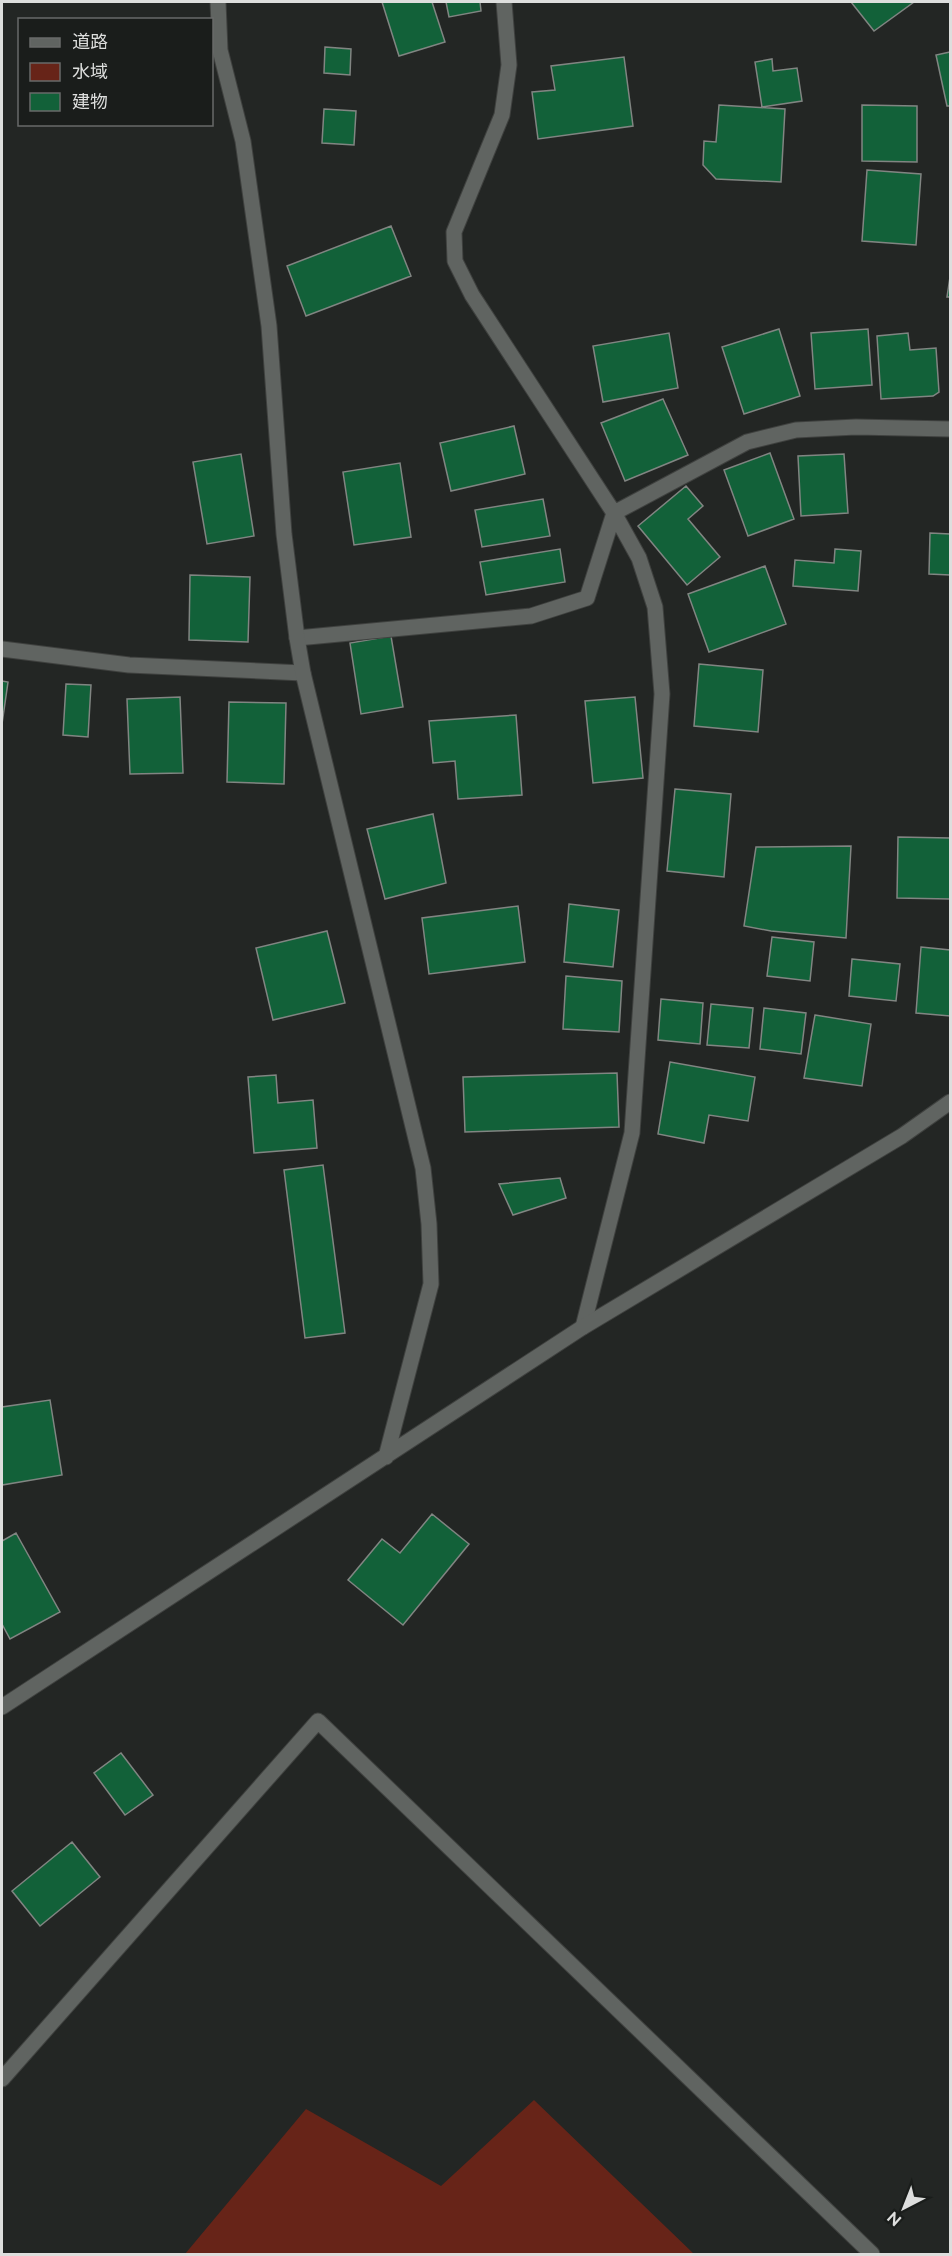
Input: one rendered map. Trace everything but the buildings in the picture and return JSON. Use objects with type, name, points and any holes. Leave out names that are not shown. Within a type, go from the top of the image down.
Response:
[{"type":"street","points":[[218,2],[220,50],[243,141],[269,326],[279,483],[303,673],[423,1168],[429,1224],[431,1284],[386,1457]]},
{"type":"street","points":[[504,2],[509,65],[502,115],[454,232],[455,261],[472,295],[614,513],[639,558],[655,607],[662,694],[632,1133],[583,1327]]},
{"type":"street","points":[[297,638],[531,616],[587,598],[614,513],[747,442],[796,430],[856,427],[951,429]]},
{"type":"street","points":[[2,649],[129,665],[303,673]]},
{"type":"street","points":[[2,1707],[583,1327],[902,1136],[951,1102]]},
{"type":"street","points":[[2,2079],[318,1721],[872,2254]]},
{"type":"water","points":[[534,2100],[694,2254],[185,2254],[306,2109],[441,2186]]}]
